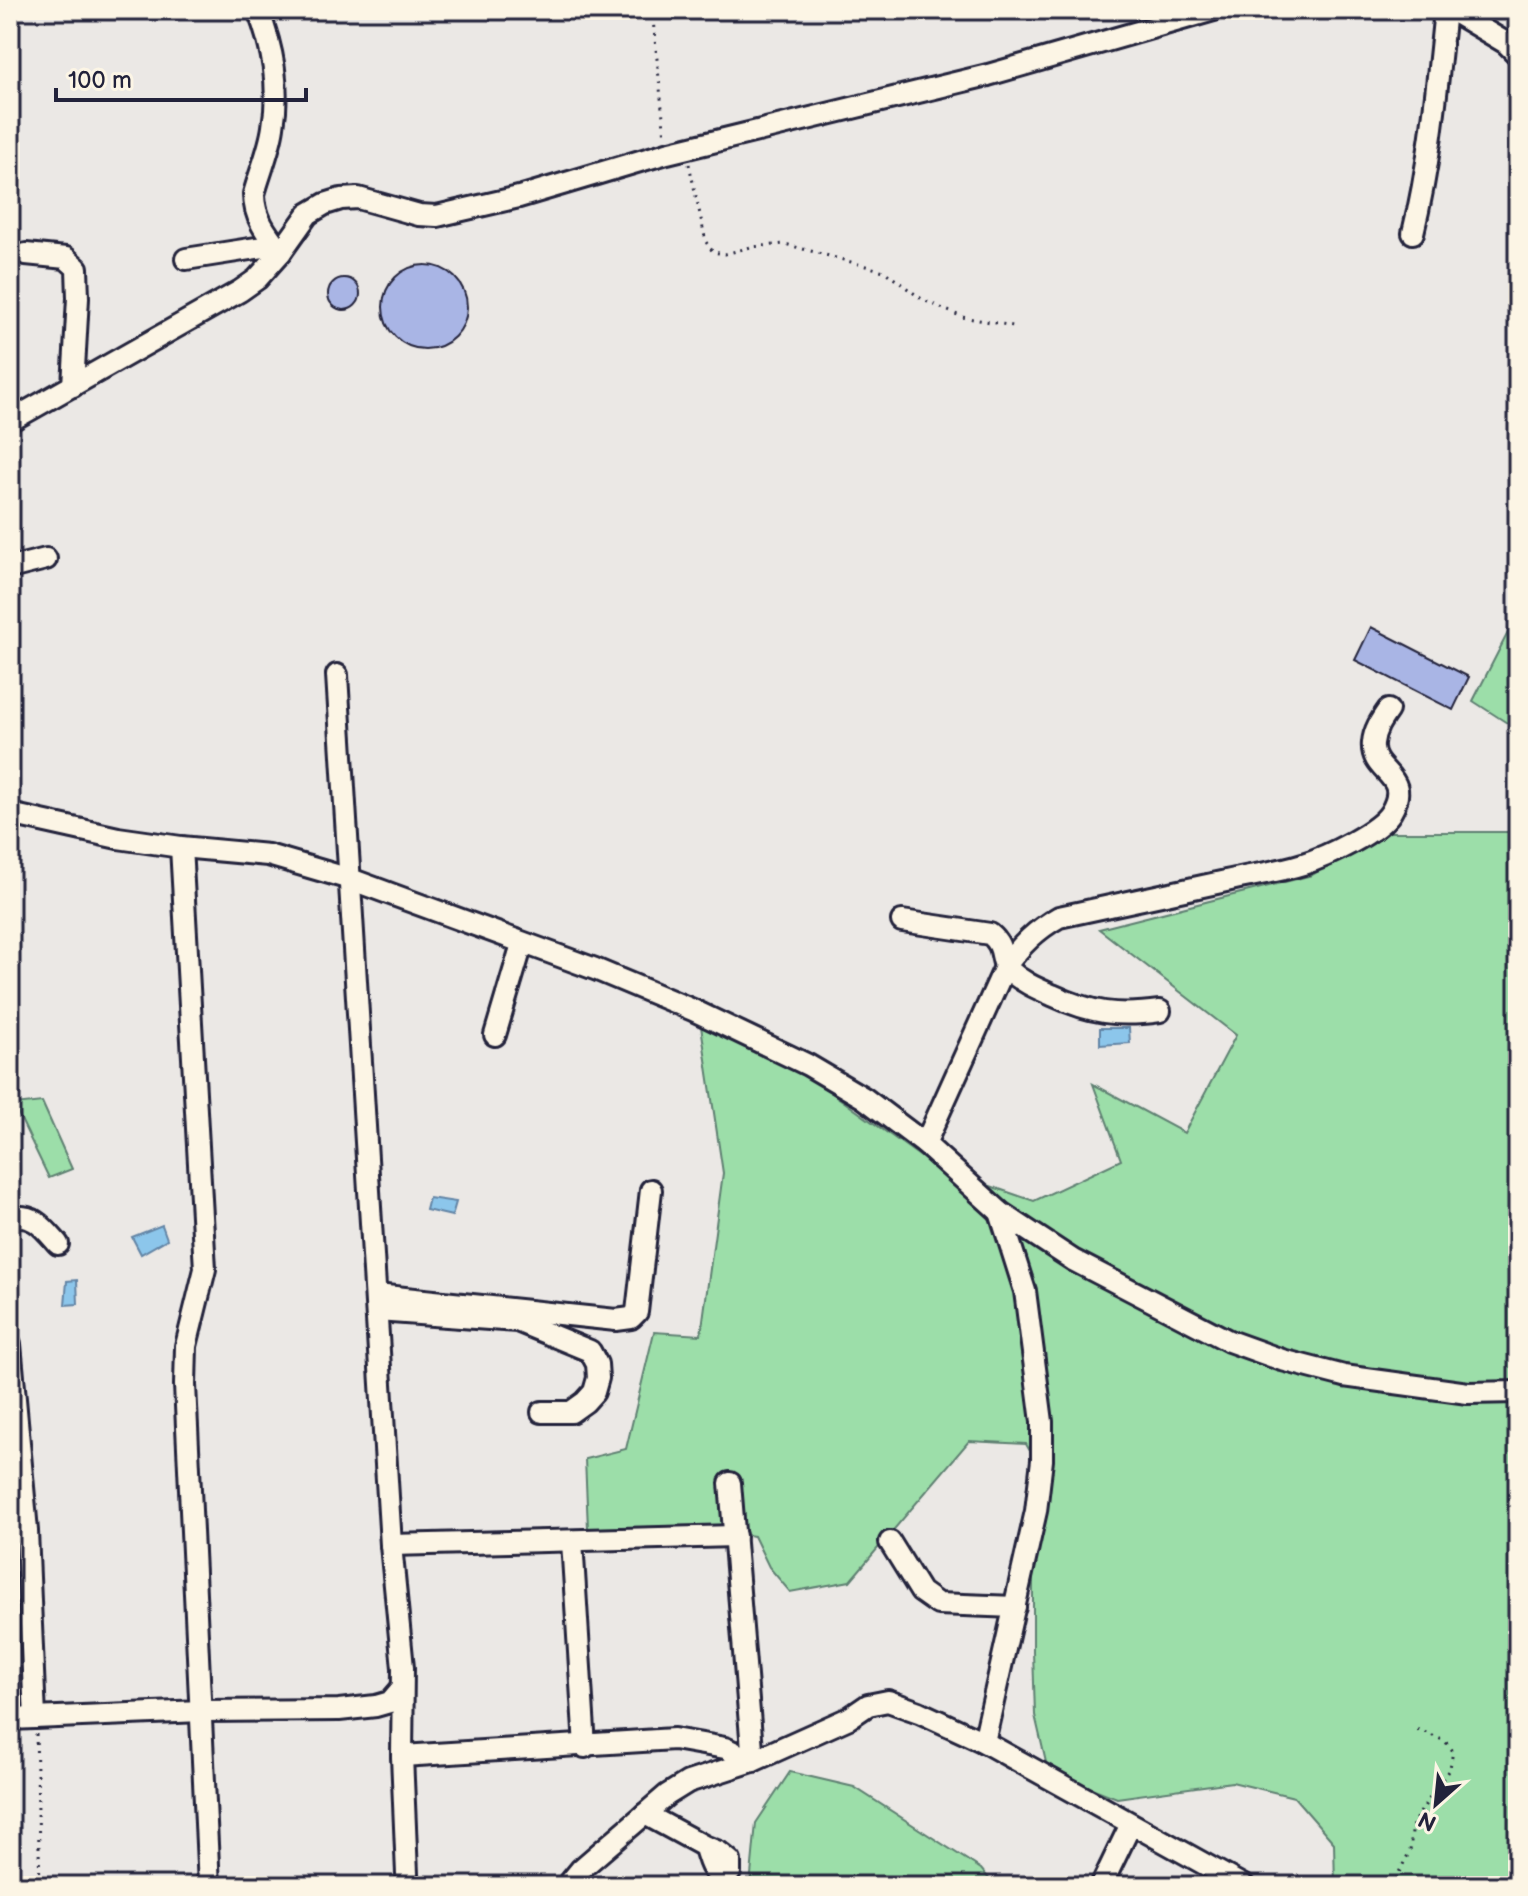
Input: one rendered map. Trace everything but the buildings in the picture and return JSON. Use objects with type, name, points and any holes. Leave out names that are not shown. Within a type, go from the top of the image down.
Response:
[{"type":"street","points":[[258,10],[271,45],[276,97],[273,130],[254,194],[254,205],[258,220],[279,249]]},
{"type":"street","points":[[10,421],[240,291],[257,279],[308,214],[325,204],[358,198],[419,215],[437,216],[519,197],[676,151],[988,75],[1214,10]]},
{"type":"street","points":[[1413,233],[1425,183],[1454,11],[1506,43],[1518,55]]},
{"type":"street","points":[[186,259],[279,249]]},
{"type":"street","points":[[26,254],[66,258],[77,268],[73,386]]},
{"type":"street","points":[[10,568],[46,559]]},
{"type":"street","points":[[337,675],[391,1545],[403,1668],[402,1756],[407,1874]]},
{"type":"street","points":[[925,1144],[1005,967],[1021,945],[1040,928],[1059,917],[1304,864],[1384,822],[1398,790],[1396,781],[1376,759],[1373,742],[1374,732],[1388,710]]},
{"type":"street","points":[[10,814],[79,831],[181,847],[268,855],[350,879],[595,969],[693,1010],[808,1065],[864,1098],[925,1144],[1000,1212],[1073,1260],[1229,1341],[1282,1360],[1359,1378],[1468,1393],[1518,1392]]},
{"type":"street","points":[[181,847],[205,1269],[186,1346],[185,1385],[209,1886]]},
{"type":"street","points":[[902,921],[990,934],[1000,942],[1005,967],[1027,984],[1072,1004],[1100,1013],[1129,1015],[1160,1011]]},
{"type":"street","points":[[495,1035],[522,944]]},
{"type":"street","points":[[376,1303],[616,1320],[631,1318],[637,1312],[651,1190]]},
{"type":"street","points":[[984,1742],[1036,1511],[1042,1460],[1042,1422],[1025,1291],[1000,1212]]},
{"type":"street","points":[[10,1218],[20,1216],[33,1219],[58,1244]]},
{"type":"street","points":[[376,1303],[517,1321],[590,1351],[597,1364],[598,1378],[594,1392],[571,1412],[542,1412]]},
{"type":"street","points":[[10,1344],[27,1531],[35,1718]]},
{"type":"street","points":[[730,1483],[753,1761]]},
{"type":"street","points":[[391,1545],[735,1536]]},
{"type":"street","points":[[572,1541],[585,1747]]},
{"type":"street","points":[[890,1542],[921,1592],[938,1604],[1015,1607]]},
{"type":"street","points":[[10,1719],[201,1711],[339,1710],[390,1702],[402,1688]]},
{"type":"street","points":[[567,1886],[581,1869],[688,1782],[753,1761],[849,1718],[868,1705],[888,1701],[984,1742],[1244,1886]]},
{"type":"street","points":[[402,1756],[585,1747],[674,1739],[725,1748],[753,1761]]},
{"type":"street","points":[[645,1814],[704,1846]]},
{"type":"street","points":[[1101,1886],[1131,1824]]},
{"type":"path","points":[[652,10],[676,151],[706,242],[713,252],[725,254],[751,247],[785,244],[884,271],[923,300],[962,317],[1013,326]]},
{"type":"path","points":[[35,1718],[40,1886]]},
{"type":"path","points":[[1392,1886],[1410,1851],[1413,1823],[1450,1768],[1453,1751],[1445,1741],[1414,1728]]},
{"type":"green space","points":[[1518,613],[1518,730],[1473,701]]},
{"type":"green space","points":[[1518,823],[1518,1886],[1335,1886],[1334,1843],[1294,1797],[1232,1782],[1117,1798],[1048,1771],[1035,1715],[1033,1569],[1049,1485],[1026,1444],[969,1441],[850,1581],[790,1592],[769,1567],[754,1536],[702,1529],[588,1528],[585,1459],[626,1449],[654,1332],[701,1335],[723,1173],[701,1026],[811,1078],[935,1167],[1034,1201],[1121,1160],[1093,1084],[1184,1133],[1236,1035],[1099,929],[1312,875],[1382,832],[1516,832]]},
{"type":"green space","points":[[42,1102],[72,1169],[49,1178],[14,1105]]},
{"type":"green space","points":[[790,1772],[854,1787],[981,1869],[995,1886],[750,1886],[756,1823]]},
{"type":"water","points":[[1100,1028],[1129,1028],[1130,1043],[1100,1045]]},
{"type":"water","points":[[429,1198],[456,1202],[452,1216],[426,1210]]},
{"type":"water","points":[[162,1225],[167,1239],[141,1254],[132,1237]]},
{"type":"water","points":[[77,1280],[78,1304],[65,1305],[67,1281]]}]
